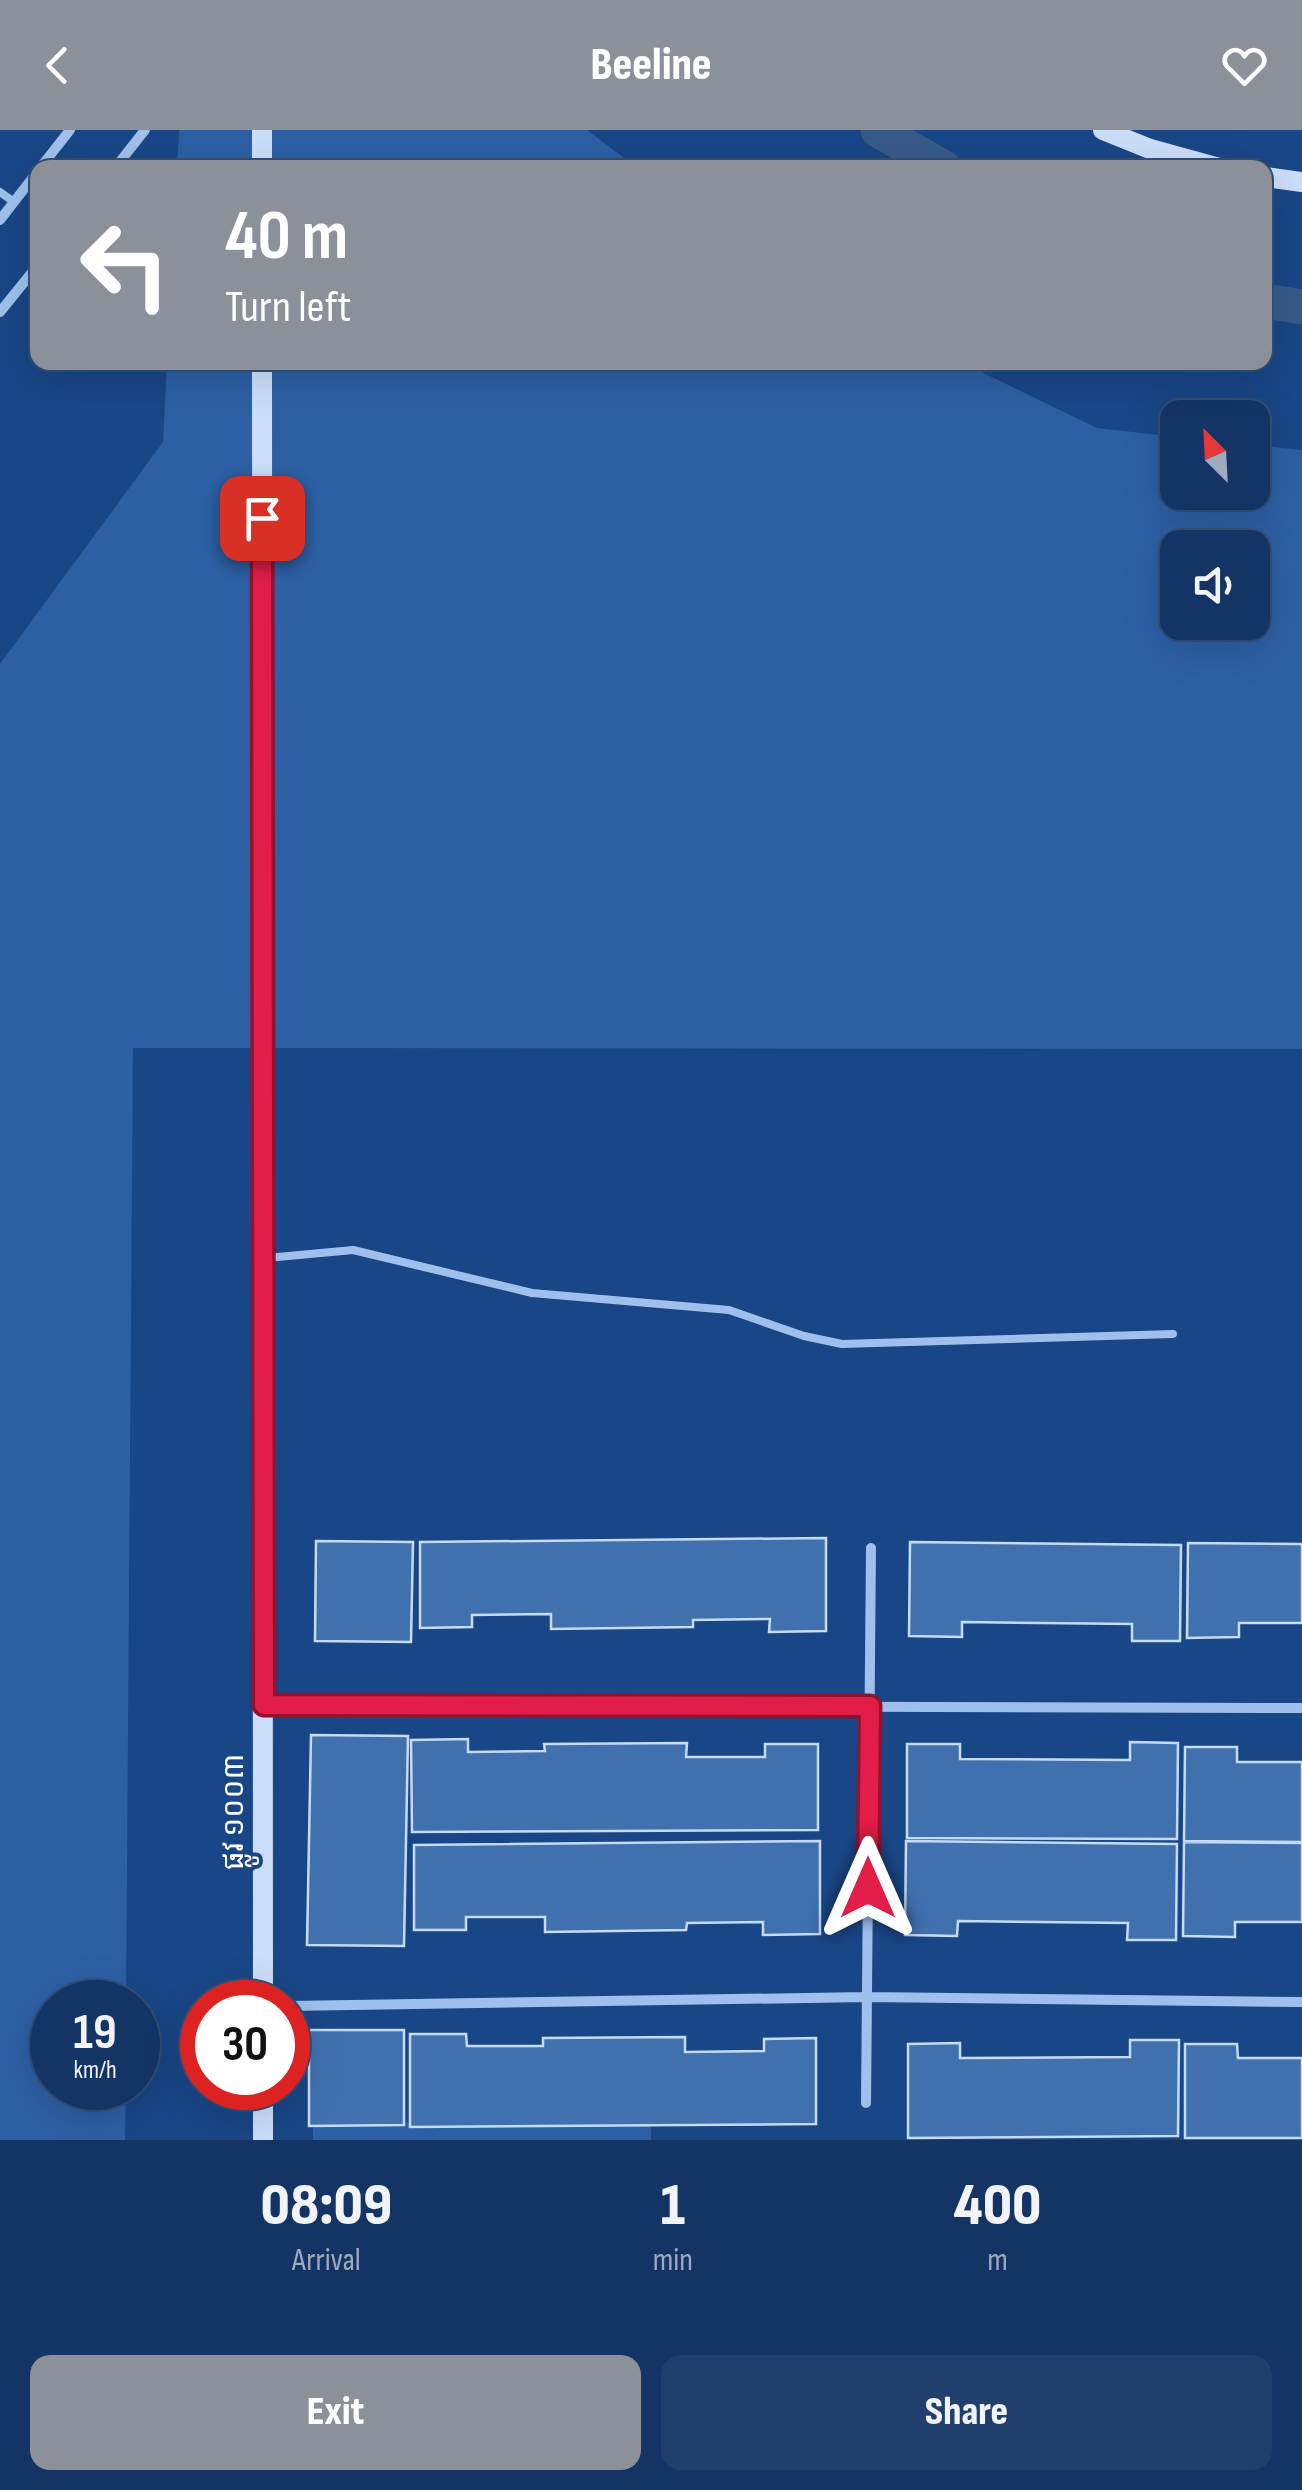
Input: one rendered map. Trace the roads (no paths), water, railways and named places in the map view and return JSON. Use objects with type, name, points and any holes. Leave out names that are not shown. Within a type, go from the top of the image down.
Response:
[{"type":"main road","points":[[262,130],[262,160]]},
{"type":"main road","points":[[1103,130],[1189,160]]},
{"type":"main road","points":[[1272,177],[1302,182]]},
{"type":"main road","name":"ផ្លូវ ១០០៣","points":[[262,370],[264,1980]]},
{"type":"main road","points":[[262,2140],[263,2110]]},
{"type":"street","points":[[46,160],[70,130]]},
{"type":"street","points":[[122,160],[146,130]]},
{"type":"street","points":[[0,220],[30,181]]},
{"type":"street","points":[[0,312],[30,275]]},
{"type":"street","points":[[866,2102],[871,1548]]},
{"type":"street","points":[[264,1705],[1302,1708]]},
{"type":"street","points":[[310,2006],[867,1998],[1302,2002]]},
{"type":"lane","points":[[0,192],[14,202]]},
{"type":"lane","points":[[262,1258],[352,1250],[532,1293],[729,1310],[804,1336],[842,1344],[1173,1334]]},
{"type":"waterway","points":[[878,130],[930,160]]},
{"type":"waterway","points":[[1272,302],[1302,307]]}]
